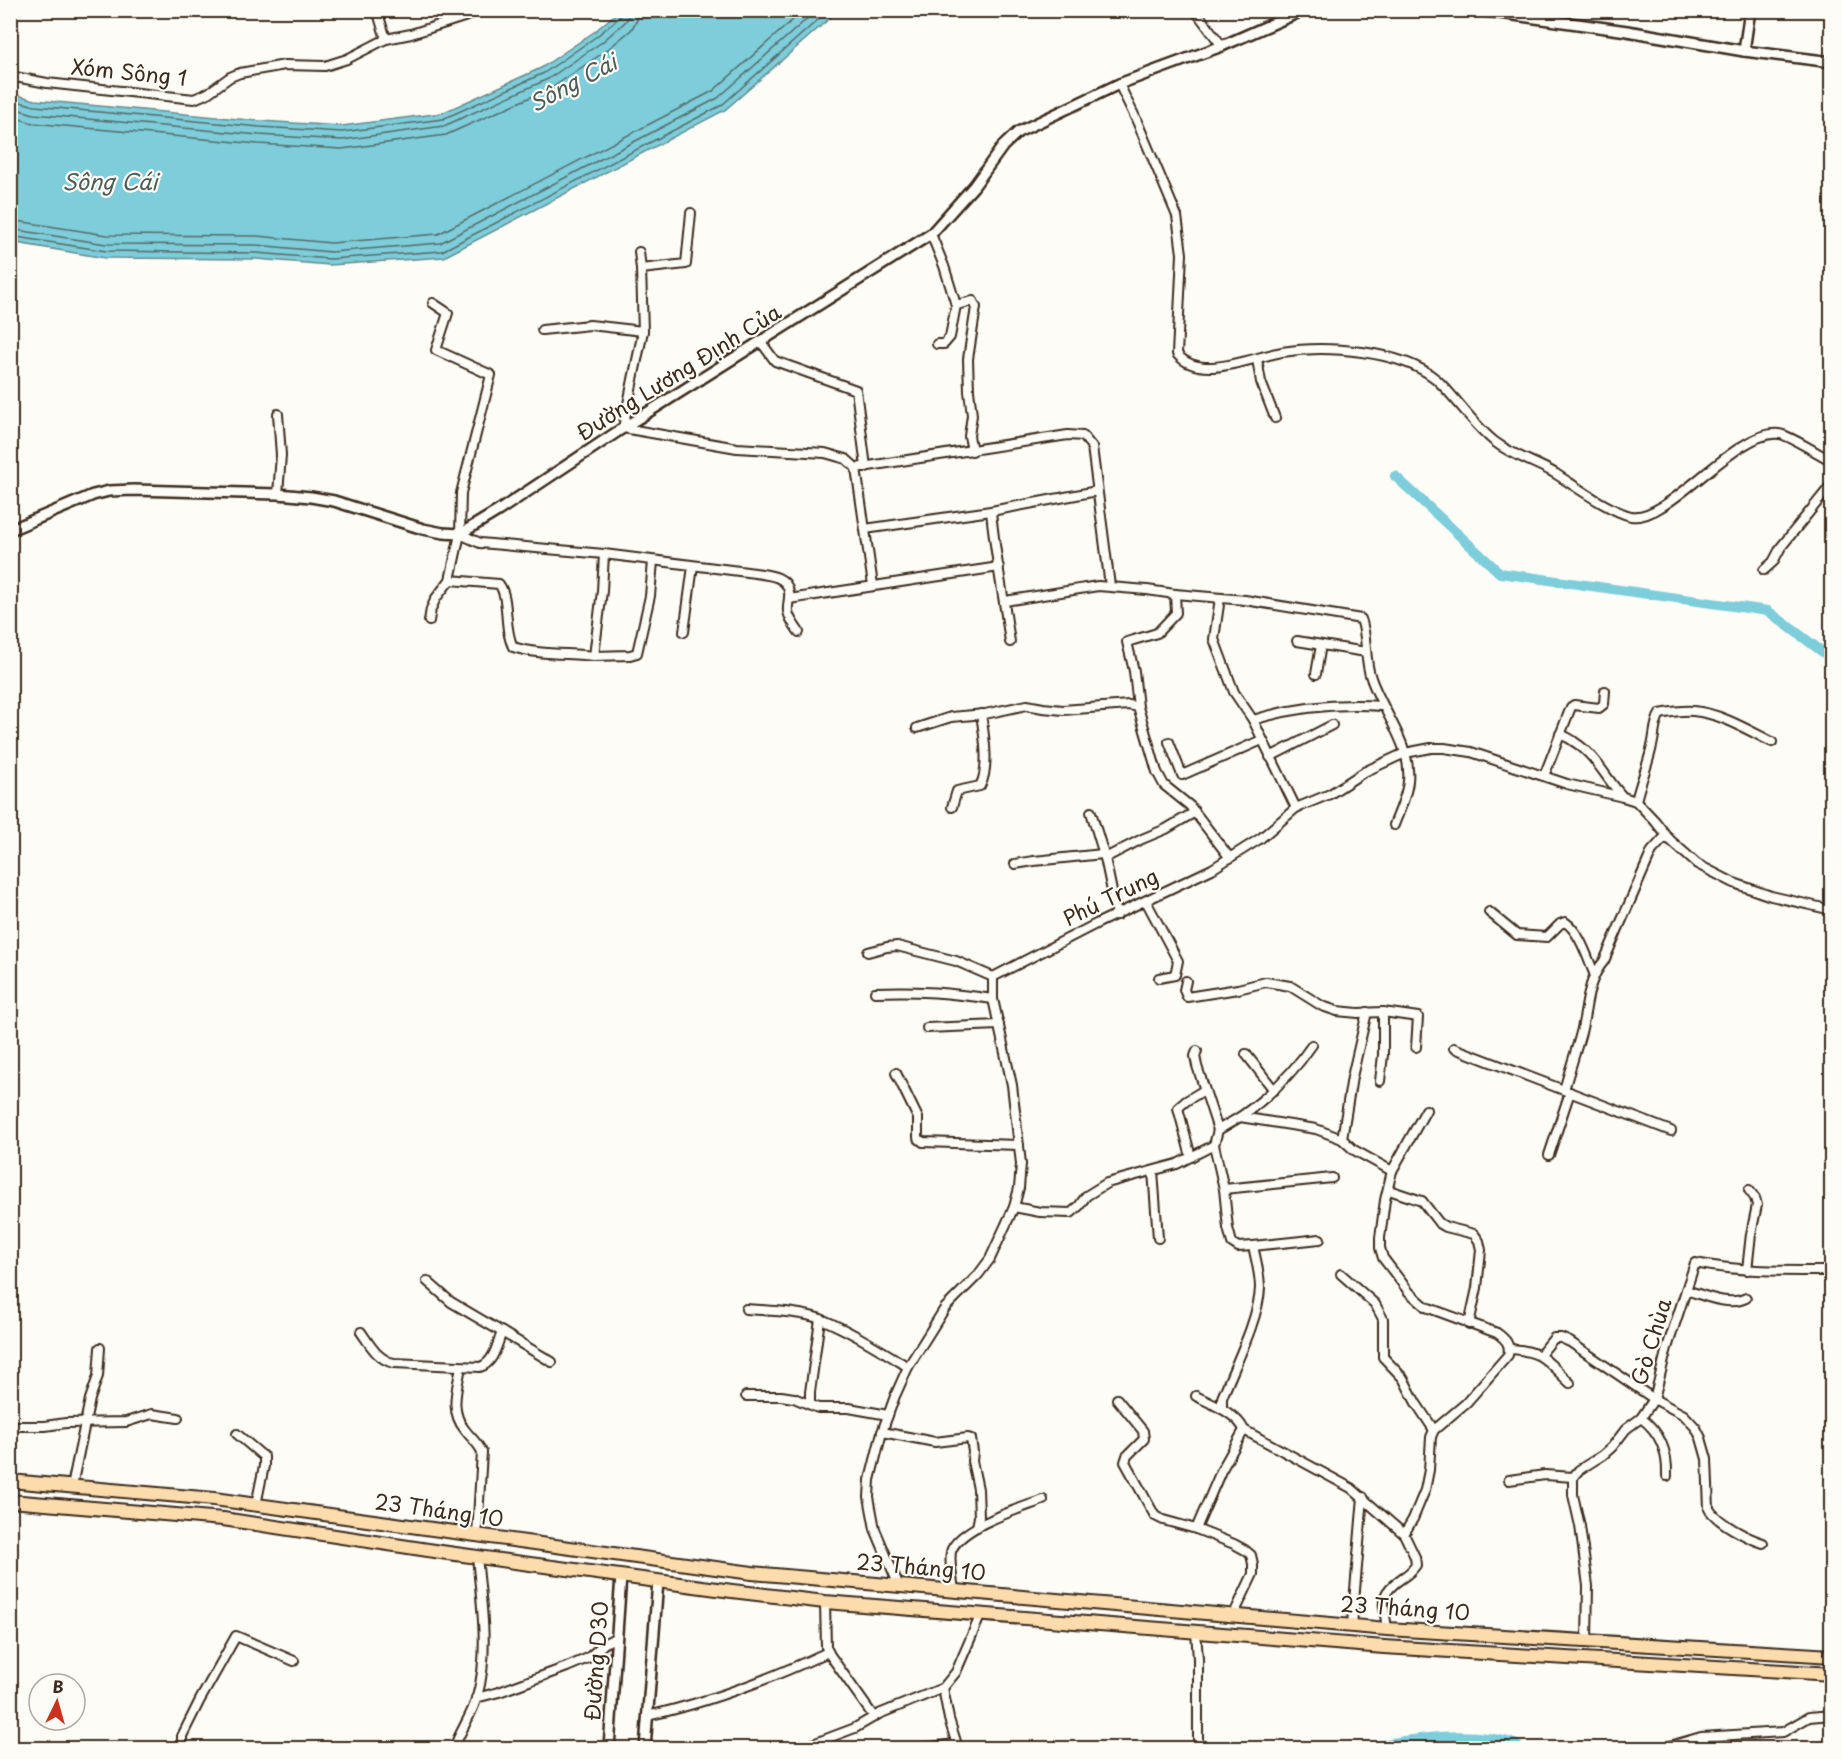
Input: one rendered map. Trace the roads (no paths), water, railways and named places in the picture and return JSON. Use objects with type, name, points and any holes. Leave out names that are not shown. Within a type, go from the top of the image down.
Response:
[{"type":"main road","name":"23 Tháng 10","points":[[10,1481],[188,1496],[752,1573],[1387,1629],[1832,1656]]},
{"type":"main road","name":"23 Tháng 10","points":[[10,1501],[214,1518],[621,1576],[825,1602],[1384,1647],[1832,1674]]},
{"type":"main road","points":[[477,1536],[477,1556]]},
{"type":"main road","points":[[621,1576],[622,1555]]},
{"type":"main road","points":[[658,1581],[659,1560]]},
{"type":"main road","points":[[1196,1632],[1198,1611]]},
{"type":"street","points":[[377,10],[386,39]]},
{"type":"street","name":"Xóm Sông 1","points":[[10,76],[47,83],[194,99],[240,73],[285,65],[325,66],[347,59],[386,39],[411,34],[479,10]]},
{"type":"street","points":[[1195,10],[1222,46]]},
{"type":"street","name":"Đường Lương Định Của","points":[[460,534],[623,428],[931,234],[974,186],[1003,146],[1018,132],[1119,84],[1222,46],[1304,10]]},
{"type":"street","points":[[1478,10],[1832,63]]},
{"type":"street","points":[[1744,51],[1750,10]]},
{"type":"street","points":[[1119,84],[1177,216],[1182,254],[1177,354],[1191,365],[1207,367],[1235,364],[1282,352],[1337,350],[1396,359],[1427,371],[1447,389],[1494,442],[1556,474],[1574,487],[1616,510],[1632,516],[1642,515],[1664,504],[1725,458],[1756,438],[1780,433],[1832,461]]},
{"type":"street","points":[[641,270],[686,264],[691,213]]},
{"type":"street","points":[[931,234],[956,305],[950,337],[944,344],[937,344]]},
{"type":"street","points":[[639,252],[643,331],[623,428],[737,448],[825,453],[846,459],[856,468],[873,585]]},
{"type":"street","points":[[956,305],[973,301],[976,307],[968,359],[972,415],[969,436],[972,451]]},
{"type":"street","points":[[429,621],[436,598],[450,580],[460,534],[461,493],[491,375],[436,350],[448,313],[433,303]]},
{"type":"street","points":[[542,330],[590,325],[643,331]]},
{"type":"street","points":[[761,342],[775,361],[856,390],[866,467]]},
{"type":"street","points":[[1257,358],[1261,382],[1275,418]]},
{"type":"street","points":[[278,414],[282,455],[278,494]]},
{"type":"street","points":[[856,468],[1068,435],[1083,436],[1092,447],[1110,586]]},
{"type":"street","points":[[1764,570],[1769,567],[1781,547],[1832,483]]},
{"type":"street","points":[[865,529],[991,511],[1097,490]]},
{"type":"street","points":[[10,530],[93,495],[109,491],[278,494],[310,497],[334,501],[423,529],[460,534],[480,543],[604,554],[755,573],[778,578],[784,581],[789,591],[787,609],[789,618],[799,632]]},
{"type":"street","points":[[991,511],[1010,642]]},
{"type":"street","points":[[594,656],[604,554]]},
{"type":"street","points":[[450,580],[499,584],[504,596],[509,639],[513,646],[538,651],[594,656],[630,655],[637,653],[650,596],[653,561]]},
{"type":"street","points":[[684,632],[693,566]]},
{"type":"street","points":[[789,599],[999,567]]},
{"type":"street","points":[[1005,601],[1110,586],[1245,600],[1361,619],[1370,675],[1405,753],[1408,782],[1394,825]]},
{"type":"street","points":[[1175,594],[1176,613],[1157,633],[1127,642],[1134,671],[1138,706],[1157,772],[1164,785],[1194,812],[1230,858]]},
{"type":"street","points":[[1220,598],[1214,639],[1234,692],[1252,720],[1296,808]]},
{"type":"street","points":[[1297,641],[1366,652]]},
{"type":"street","points":[[1316,674],[1321,645]]},
{"type":"street","points":[[1544,776],[1571,707],[1574,705],[1599,708],[1604,704],[1605,691]]},
{"type":"street","points":[[917,728],[951,717],[1027,705],[1063,710],[1138,706]]},
{"type":"street","points":[[1252,720],[1321,705],[1382,705]]},
{"type":"street","points":[[1636,801],[1652,747],[1656,721],[1660,714],[1679,711],[1712,714],[1772,742]]},
{"type":"street","points":[[952,807],[957,791],[980,786],[983,781],[984,736],[981,714]]},
{"type":"street","points":[[1270,757],[1332,725]]},
{"type":"street","points":[[1560,734],[1577,743],[1588,753],[1623,797]]},
{"type":"street","points":[[1169,742],[1182,775],[1262,740]]},
{"type":"street","name":"Phú Trung","points":[[993,977],[1025,959],[1212,869],[1261,838],[1296,808],[1330,794],[1364,772],[1405,753],[1431,748],[1456,749],[1489,757],[1584,789],[1636,801],[1669,839],[1697,864],[1734,883],[1771,896],[1832,910]]},
{"type":"street","points":[[1091,812],[1104,856],[1117,915]]},
{"type":"street","points":[[1015,864],[1104,856],[1166,829],[1194,812]]},
{"type":"street","points":[[1549,1155],[1567,1091],[1588,991],[1594,973],[1604,961],[1652,851],[1664,839],[1669,839]]},
{"type":"street","points":[[1146,901],[1178,961],[1175,975],[1159,978]]},
{"type":"street","points":[[1489,912],[1520,936],[1547,937],[1560,924],[1565,922],[1569,924],[1594,973]]},
{"type":"street","points":[[868,952],[887,946],[897,946],[956,961],[993,977],[993,999],[1012,1085],[1021,1174],[1014,1207],[990,1259],[978,1275],[945,1308],[908,1366],[882,1432],[870,1480],[869,1497],[875,1530],[899,1586]]},
{"type":"street","points":[[1186,981],[1184,990],[1187,997],[1266,982],[1290,986],[1322,1006],[1337,1011],[1383,1012],[1418,1017],[1416,1047]]},
{"type":"street","points":[[875,992],[913,990],[993,999]]},
{"type":"street","points":[[1342,1139],[1352,1077],[1367,1012]]},
{"type":"street","points":[[1380,1081],[1383,1055],[1383,1012]]},
{"type":"street","points":[[927,1028],[999,1025]]},
{"type":"street","points":[[1218,1130],[1240,1118],[1274,1090],[1312,1045]]},
{"type":"street","points":[[1454,1048],[1671,1131]]},
{"type":"street","points":[[1197,1051],[1197,1066],[1218,1130],[1214,1145],[1224,1189],[1232,1243],[1238,1247],[1320,1239]]},
{"type":"street","points":[[1246,1054],[1274,1090]]},
{"type":"street","points":[[896,1073],[915,1110],[918,1118],[918,1138],[923,1142],[1019,1145]]},
{"type":"street","points":[[1191,1157],[1178,1108],[1204,1090]]},
{"type":"street","points":[[1404,1534],[1425,1490],[1431,1437],[1434,1430],[1466,1403],[1508,1355],[1510,1348],[1506,1340],[1497,1333],[1431,1309],[1421,1303],[1409,1292],[1383,1258],[1380,1238],[1392,1171],[1426,1110]]},
{"type":"street","points":[[1240,1118],[1316,1130],[1342,1139],[1354,1150],[1392,1171]]},
{"type":"street","points":[[1014,1207],[1040,1212],[1071,1213],[1086,1197],[1107,1184],[1177,1164],[1214,1145]]},
{"type":"street","points":[[1153,1171],[1158,1238]]},
{"type":"street","points":[[1224,1189],[1332,1178]]},
{"type":"street","points":[[1389,1190],[1422,1201],[1439,1223],[1474,1234],[1479,1241],[1481,1250],[1477,1288],[1469,1324]]},
{"type":"street","points":[[1747,1270],[1757,1205],[1749,1190]]},
{"type":"street","points":[[1222,1409],[1222,1398],[1257,1305],[1260,1290],[1253,1246]]},
{"type":"street","name":"Gò Chùa","points":[[1573,1477],[1579,1470],[1603,1455],[1632,1423],[1641,1418],[1654,1399],[1667,1348],[1695,1263],[1747,1270],[1832,1271]]},
{"type":"street","points":[[1341,1274],[1375,1304],[1383,1319],[1383,1357],[1403,1378],[1434,1430]]},
{"type":"street","points":[[427,1281],[452,1302],[552,1362]]},
{"type":"street","points":[[1686,1290],[1731,1302],[1739,1302],[1746,1298]]},
{"type":"street","points":[[746,1309],[820,1319],[875,1346],[908,1366]]},
{"type":"street","points":[[810,1404],[820,1319]]},
{"type":"street","points":[[361,1332],[385,1362],[461,1367],[486,1365],[491,1360],[502,1332]]},
{"type":"street","points":[[1540,1355],[1554,1338],[1570,1341],[1654,1399],[1684,1415],[1696,1428],[1705,1450],[1709,1509],[1714,1516],[1744,1536],[1763,1543]]},
{"type":"street","points":[[72,1486],[84,1423],[98,1376],[99,1347]]},
{"type":"street","points":[[1510,1348],[1540,1355],[1570,1383]]},
{"type":"street","points":[[461,1367],[455,1412],[459,1423],[479,1445],[482,1452],[477,1536]]},
{"type":"street","points":[[746,1396],[781,1396],[794,1398],[818,1408],[849,1408],[888,1415]]},
{"type":"street","points":[[1196,1396],[1222,1409],[1241,1423],[1244,1430],[1336,1479],[1363,1497],[1404,1534],[1416,1565],[1387,1590],[1384,1601],[1387,1629]]},
{"type":"street","points":[[1117,1399],[1143,1431],[1144,1439],[1127,1456],[1125,1462],[1155,1516],[1196,1529],[1239,1547],[1251,1555],[1253,1575],[1234,1614]]},
{"type":"street","points":[[10,1426],[126,1422],[152,1414],[178,1418]]},
{"type":"street","points":[[1641,1418],[1653,1428],[1661,1442],[1667,1460],[1667,1476]]},
{"type":"street","points":[[1196,1529],[1221,1471],[1244,1430]]},
{"type":"street","points":[[882,1432],[935,1442],[971,1439],[980,1517],[977,1527]]},
{"type":"street","points":[[237,1434],[264,1457],[256,1505]]},
{"type":"street","points":[[1509,1480],[1545,1475],[1573,1477],[1573,1495],[1580,1526],[1588,1586],[1587,1641]]},
{"type":"street","points":[[1352,1625],[1363,1497]]},
{"type":"street","points":[[954,1591],[951,1556],[952,1549],[961,1539],[996,1517],[1043,1500]]},
{"type":"street","points":[[454,1749],[476,1698],[484,1647],[477,1556]]},
{"type":"street","name":"Đường D30","points":[[609,1749],[621,1576]]},
{"type":"street","points":[[645,1749],[658,1581]]},
{"type":"street","points":[[825,1602],[828,1652],[874,1717]]},
{"type":"street","points":[[802,1749],[825,1745],[874,1717],[943,1688],[956,1672],[981,1614]]},
{"type":"street","points":[[1196,1632],[1198,1749]]},
{"type":"street","points":[[182,1749],[182,1736],[236,1636],[294,1661]]},
{"type":"street","points":[[476,1698],[499,1692],[588,1658],[604,1643],[617,1637]]},
{"type":"street","points":[[647,1716],[707,1700],[801,1665],[828,1652]]},
{"type":"street","points":[[920,1749],[957,1746],[943,1688]]},
{"type":"street","points":[[1664,1749],[1701,1737],[1783,1732],[1809,1717],[1832,1715]]},
{"type":"water","name":"Sông Cái","points":[[619,11],[838,11],[725,110],[444,257],[330,265],[256,259],[105,258],[11,242],[11,93],[35,100],[260,121],[342,126],[442,113],[541,68],[594,32]]},
{"type":"waterway","points":[[1395,476],[1500,573],[1768,611],[1832,659]]},
{"type":"waterway","points":[[1386,1748],[1450,1740],[1467,1740],[1514,1748]]}]
